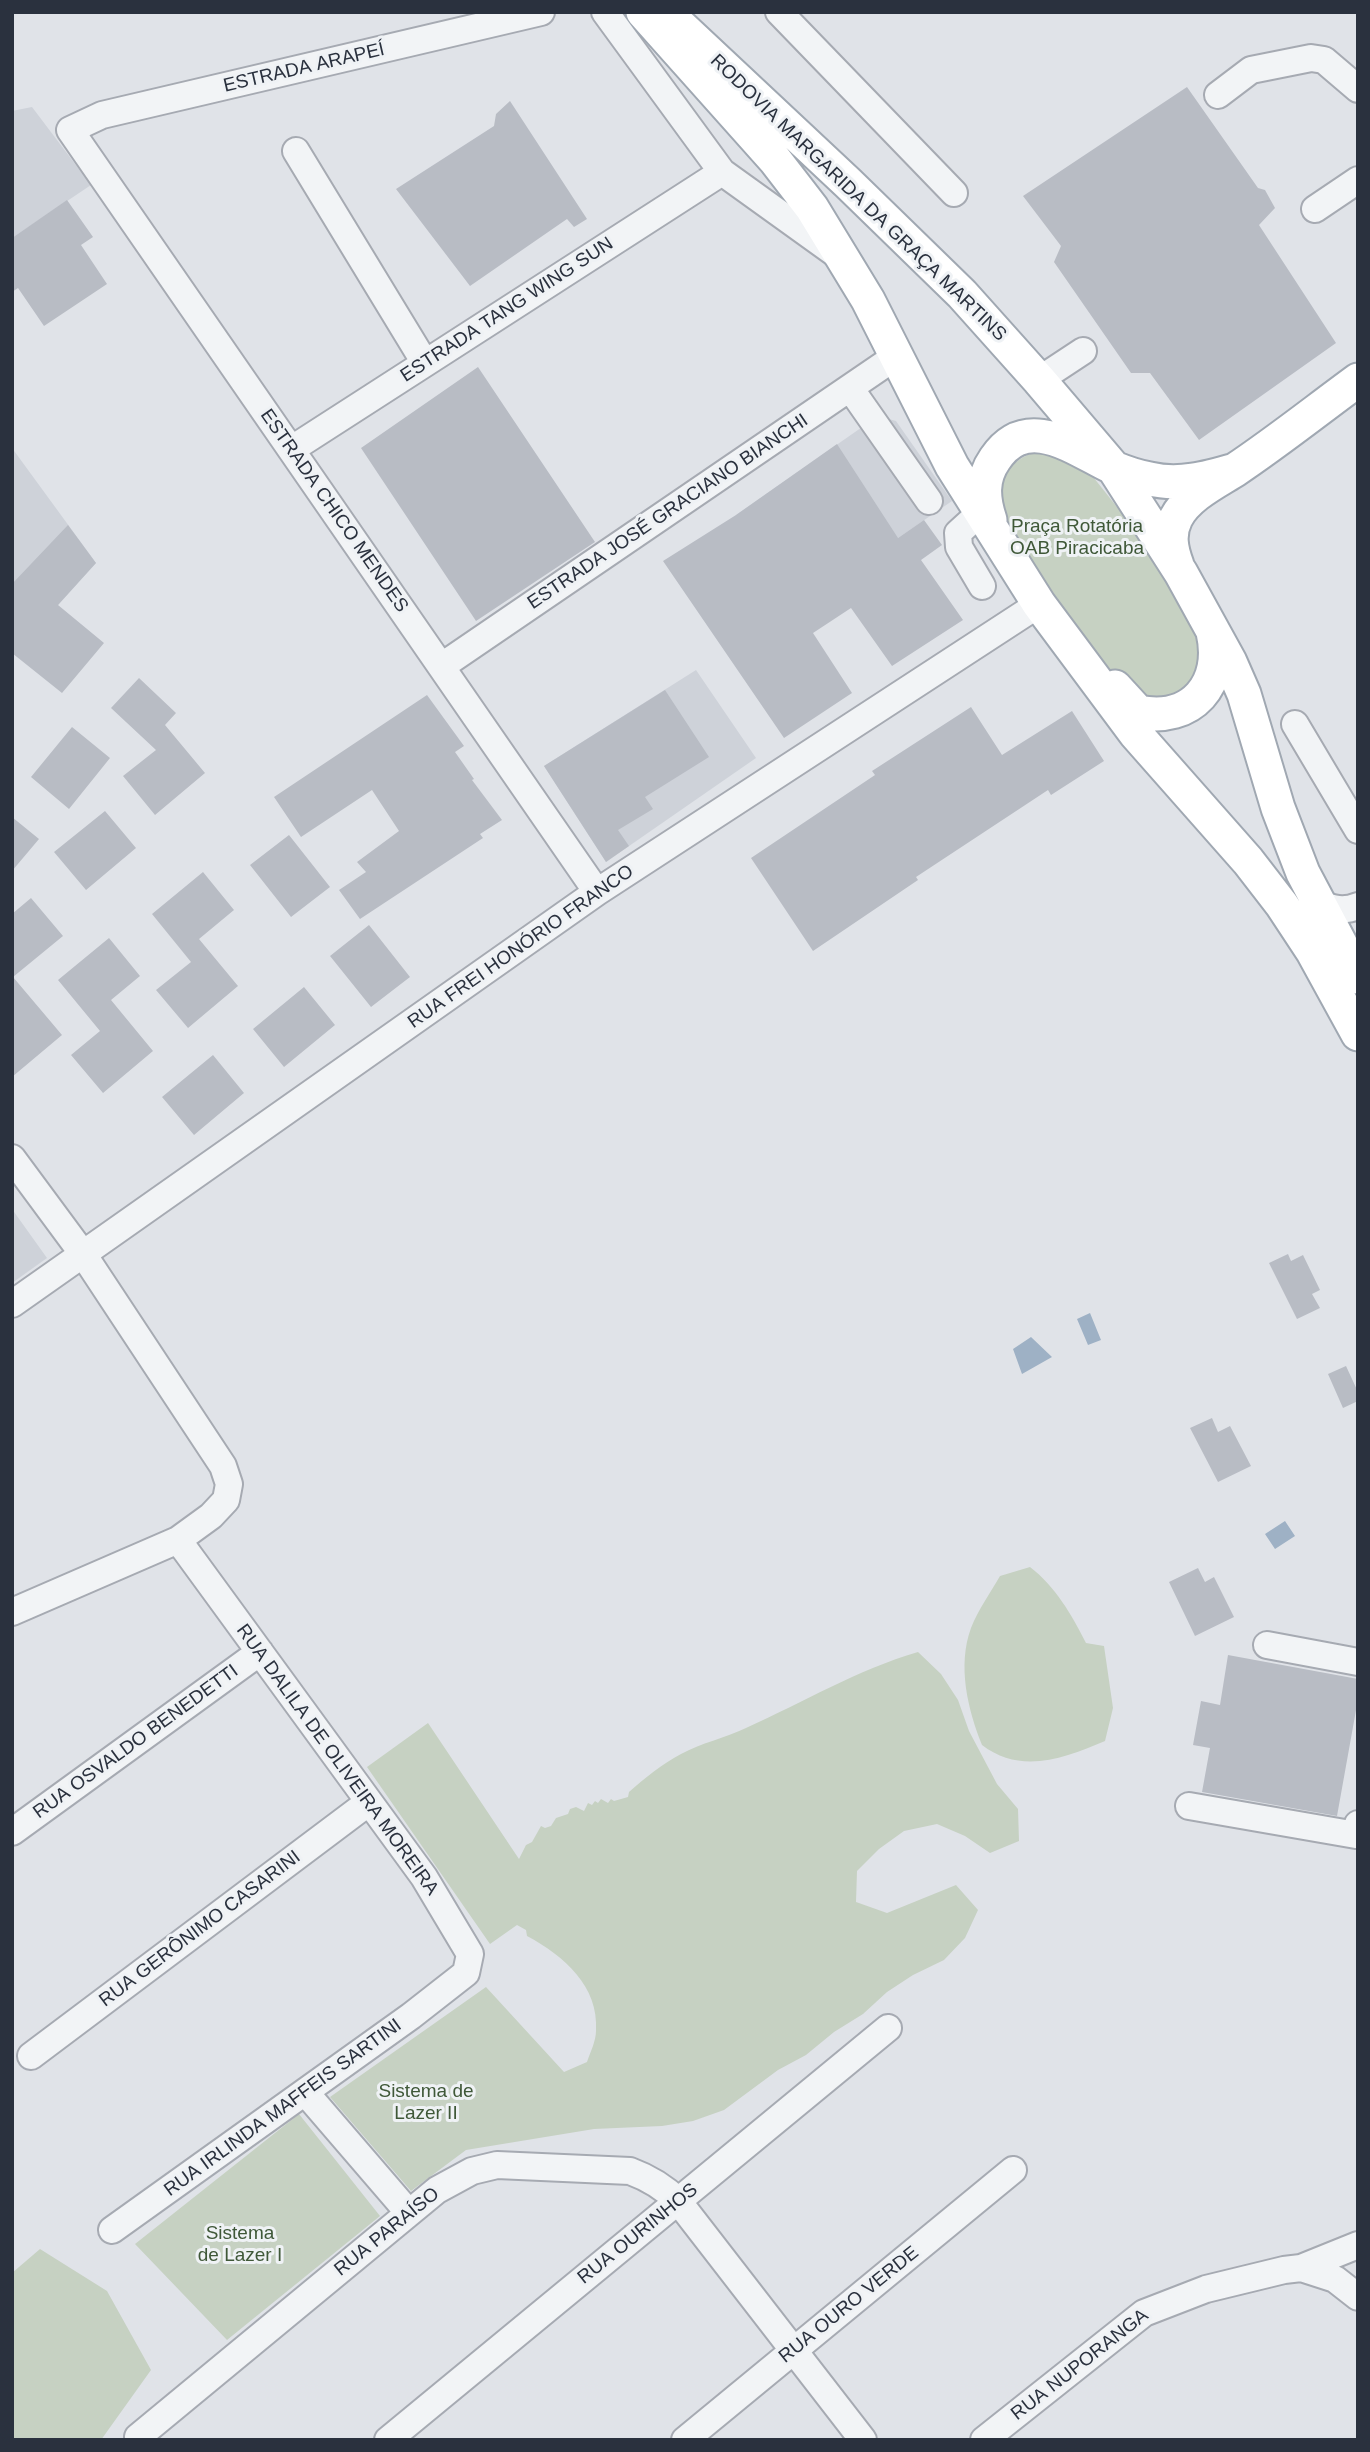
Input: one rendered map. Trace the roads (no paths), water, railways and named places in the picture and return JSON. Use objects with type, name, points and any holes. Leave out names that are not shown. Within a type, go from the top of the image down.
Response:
[{"type":"main road","name":"RODOVIA MARGARIDA DA GRAÇA MARTINS","points":[[643,12],[775,160],[812,208],[868,300],[952,466],[1039,604],[1135,733],[1248,861],[1282,905],[1313,952],[1358,1034]]},
{"type":"main road","name":"RODOVIA MARGARIDA DA GRAÇA MARTINS","points":[[665,12],[962,294],[1040,380],[1113,467],[1181,573],[1244,694],[1278,808],[1303,873],[1358,977]]},
{"type":"main road","points":[[1181,573],[1171,547],[1172,529],[1177,516],[1203,491],[1358,380]]},
{"type":"main road","points":[[1000,542],[983,496],[987,475],[995,459],[1006,447],[1020,439],[1037,436],[1054,438],[1113,467],[1152,480],[1175,482],[1201,479],[1235,470]]},
{"type":"main road","points":[[1079,656],[1102,671],[1138,712],[1168,715],[1195,701],[1206,688],[1215,663],[1212,629]]},
{"type":"street","name":"ESTRADA ARAPEÍ","points":[[70,130],[102,115],[541,12]]},
{"type":"street","points":[[606,12],[722,172],[846,261]]},
{"type":"street","points":[[779,12],[954,193]]},
{"type":"street","points":[[1218,95],[1251,70],[1311,58],[1324,60],[1358,89]]},
{"type":"street","name":"ESTRADA CHICO MENDES","points":[[70,130],[597,892]]},
{"type":"street","points":[[296,151],[425,363]]},
{"type":"street","name":"ESTRADA TANG WING SUN","points":[[292,449],[722,172]]},
{"type":"street","points":[[1315,209],[1358,180]]},
{"type":"street","points":[[1040,380],[1083,351]]},
{"type":"street","name":"ESTRADA JOSÉ GRACIANO BIANCHI","points":[[442,666],[895,357]]},
{"type":"street","points":[[850,387],[929,501]]},
{"type":"street","points":[[981,512],[958,533],[959,547],[982,586]]},
{"type":"street","name":"RUA FREI HONÓRIO FRANCO","points":[[12,1304],[597,892],[1039,604]]},
{"type":"street","points":[[1295,724],[1358,830]]},
{"type":"street","points":[[1318,903],[1332,909],[1344,910],[1358,905]]},
{"type":"street","points":[[12,1158],[83,1254],[223,1466],[229,1484],[226,1500],[211,1516],[178,1540],[12,1612]]},
{"type":"street","name":"RUA DALILA DE OLIVEIRA MOREIRA","points":[[178,1540],[424,1877],[471,1954],[466,1973],[453,1983]]},
{"type":"street","points":[[1267,1645],[1358,1662]]},
{"type":"street","name":"RUA OSVALDO BENEDETTI","points":[[12,1832],[260,1652]]},
{"type":"street","name":"RUA GERÔNIMO CASARINI","points":[[31,2056],[369,1802]]},
{"type":"street","points":[[1189,1806],[1356,1835],[1358,1824]]},
{"type":"street","name":"RUA IRLINDA MAFFEIS SARTINI","points":[[113,2230],[453,1983]]},
{"type":"street","name":"RUA OURINHOS","points":[[388,2440],[888,2028]]},
{"type":"street","points":[[305,2092],[409,2213]]},
{"type":"street","name":"RUA PARAÍSO","points":[[138,2437],[437,2190],[471,2171],[497,2165],[630,2171],[650,2178],[678,2201],[863,2440]]},
{"type":"street","name":"RUA OURO VERDE","points":[[685,2440],[1013,2170]]},
{"type":"street","name":"RUA NUPORANGA","points":[[984,2440],[1144,2313],[1206,2289],[1301,2268],[1358,2245]]},
{"type":"street","name":"RUA NUPORANGA","points":[[1301,2268],[1346,2278],[1358,2297]]},
{"type":"water","points":[[1090,1313],[1101,1340],[1088,1345],[1077,1319]]},
{"type":"water","points":[[1031,1337],[1052,1357],[1022,1374],[1013,1349]]},
{"type":"water","points":[[1285,1521],[1295,1536],[1275,1549],[1265,1534]]},
{"type":"park label","name":"Praça Rotatória OAB Piracicaba","points":[[1077,538]]},
{"type":"park label","name":"Sistema de Lazer II","points":[[426,2103]]},
{"type":"park label","name":"Sistema de Lazer I","points":[[240,2245]]}]
